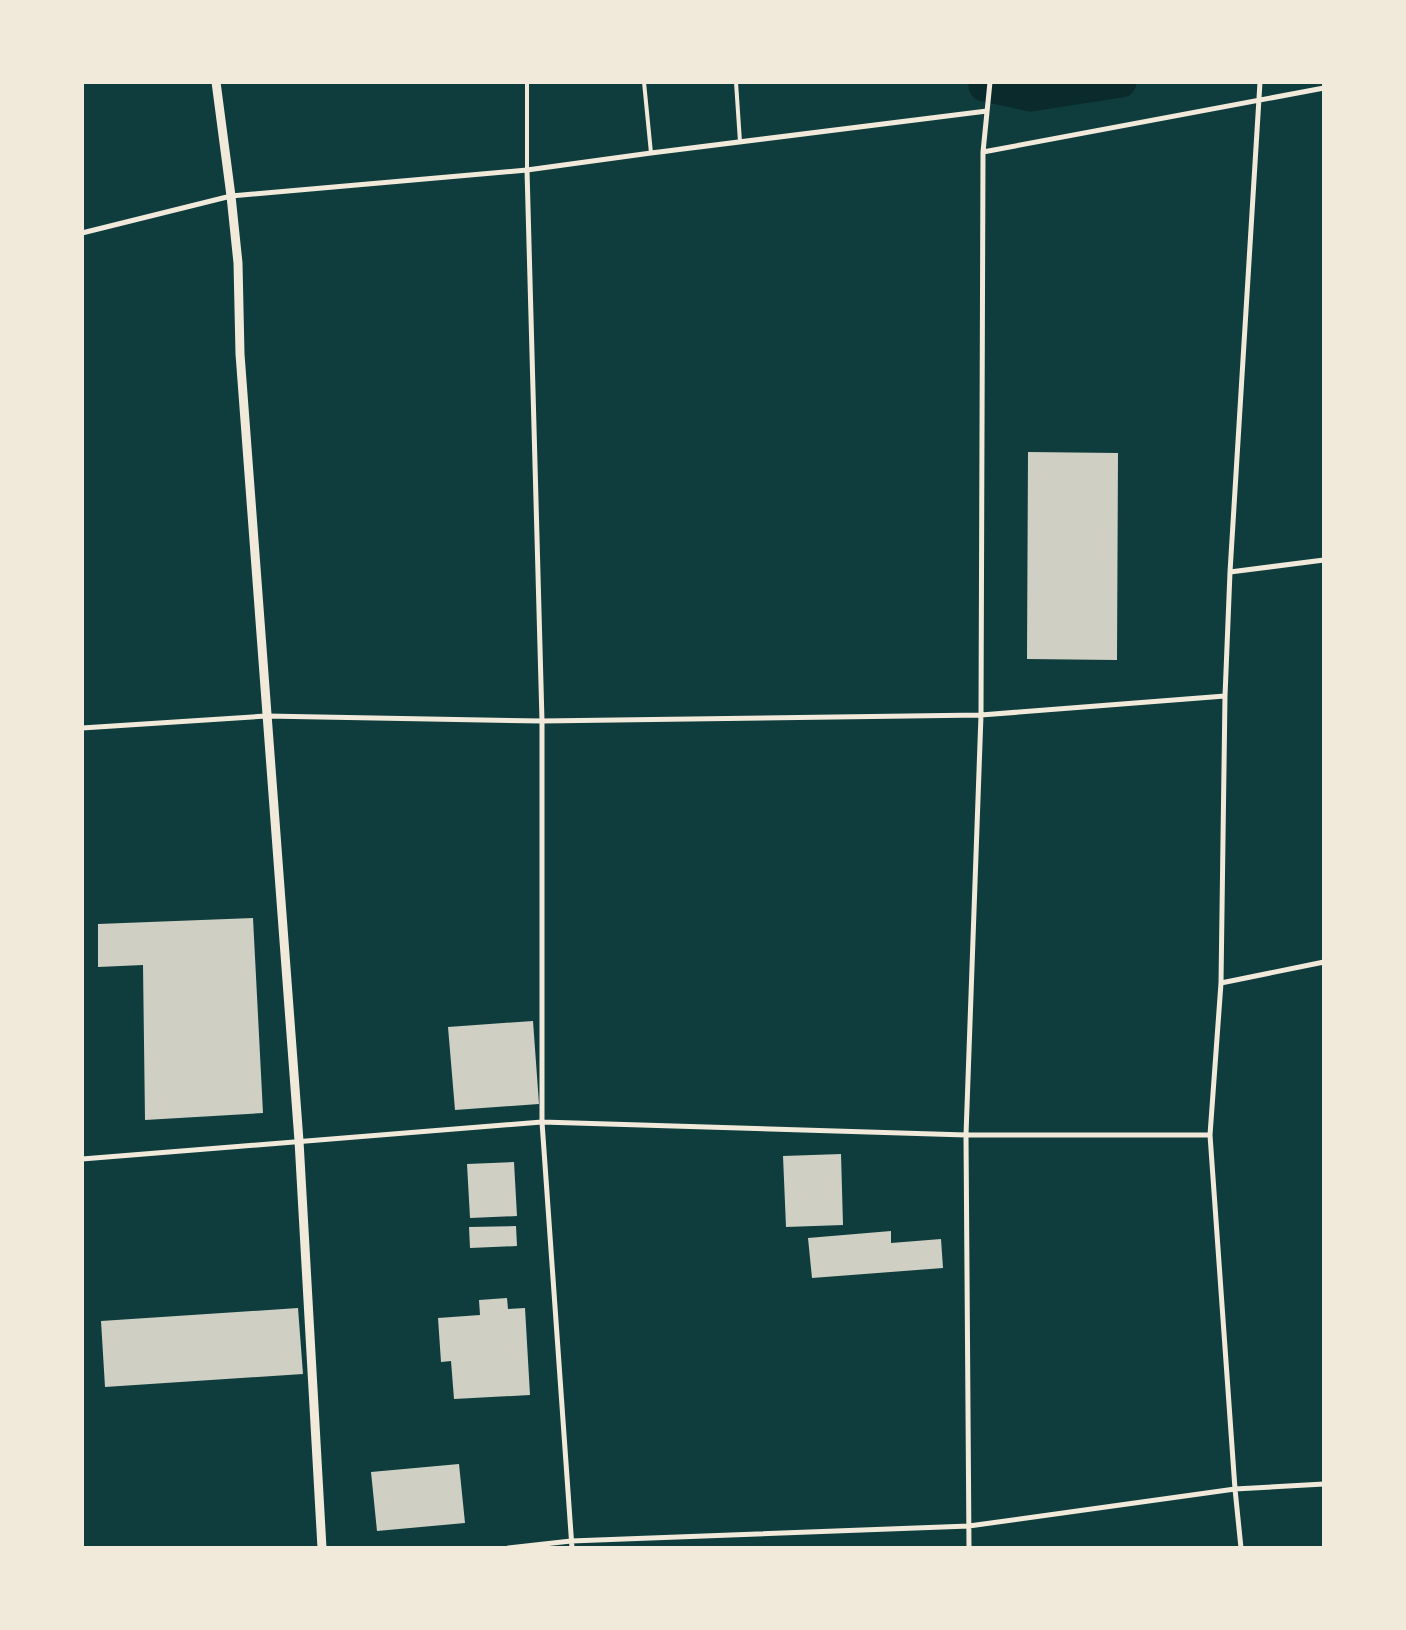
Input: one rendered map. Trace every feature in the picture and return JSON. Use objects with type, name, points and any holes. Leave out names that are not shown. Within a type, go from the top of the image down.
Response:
[{"type":"street","points":[[216,82],[238,263],[240,354],[299,1141],[322,1548]]},
{"type":"street","points":[[969,1548],[966,1135],[981,714],[983,152],[990,82]]},
{"type":"street","points":[[1241,1548],[1235,1489],[1210,1134],[1221,983],[1225,696],[1230,572],[1260,83]]},
{"type":"street","points":[[983,152],[1324,88]]},
{"type":"street","points":[[82,233],[231,196],[527,170],[987,111]]},
{"type":"street","points":[[527,170],[542,721],[542,1122],[572,1544]]},
{"type":"street","points":[[1230,572],[1324,560]]},
{"type":"street","points":[[82,728],[266,716],[542,721],[981,714],[1225,696]]},
{"type":"street","points":[[1221,983],[1324,962]]},
{"type":"street","points":[[82,1159],[542,1122],[966,1135],[1210,1134]]},
{"type":"street","points":[[508,1548],[969,1526],[1235,1489],[1324,1484]]},
{"type":"lane","points":[[527,82],[527,170]]},
{"type":"lane","points":[[644,82],[651,153]]},
{"type":"lane","points":[[736,82],[740,142]]},
{"type":"building","points":[[1028,452],[1118,453],[1117,660],[1027,659]]},
{"type":"building","points":[[253,918],[263,1113],[145,1120],[143,965],[98,967],[98,924]]},
{"type":"building","points":[[533,1021],[539,1104],[455,1110],[448,1027]]},
{"type":"building","points":[[841,1154],[843,1225],[786,1227],[783,1156]]},
{"type":"building","points":[[514,1162],[517,1216],[470,1218],[467,1164]]},
{"type":"building","points":[[516,1226],[517,1246],[470,1248],[469,1227]]},
{"type":"building","points":[[891,1231],[891,1243],[941,1239],[943,1268],[812,1278],[808,1238]]},
{"type":"building","points":[[507,1298],[508,1309],[525,1308],[530,1395],[454,1399],[451,1361],[441,1362],[438,1318],[480,1315],[479,1300]]},
{"type":"building","points":[[298,1308],[303,1374],[105,1387],[101,1321]]},
{"type":"building","points":[[459,1464],[465,1523],[377,1531],[371,1472]]},
{"type":"waterway","points":[[984,82],[984,86],[1031,96],[1121,82]]}]
